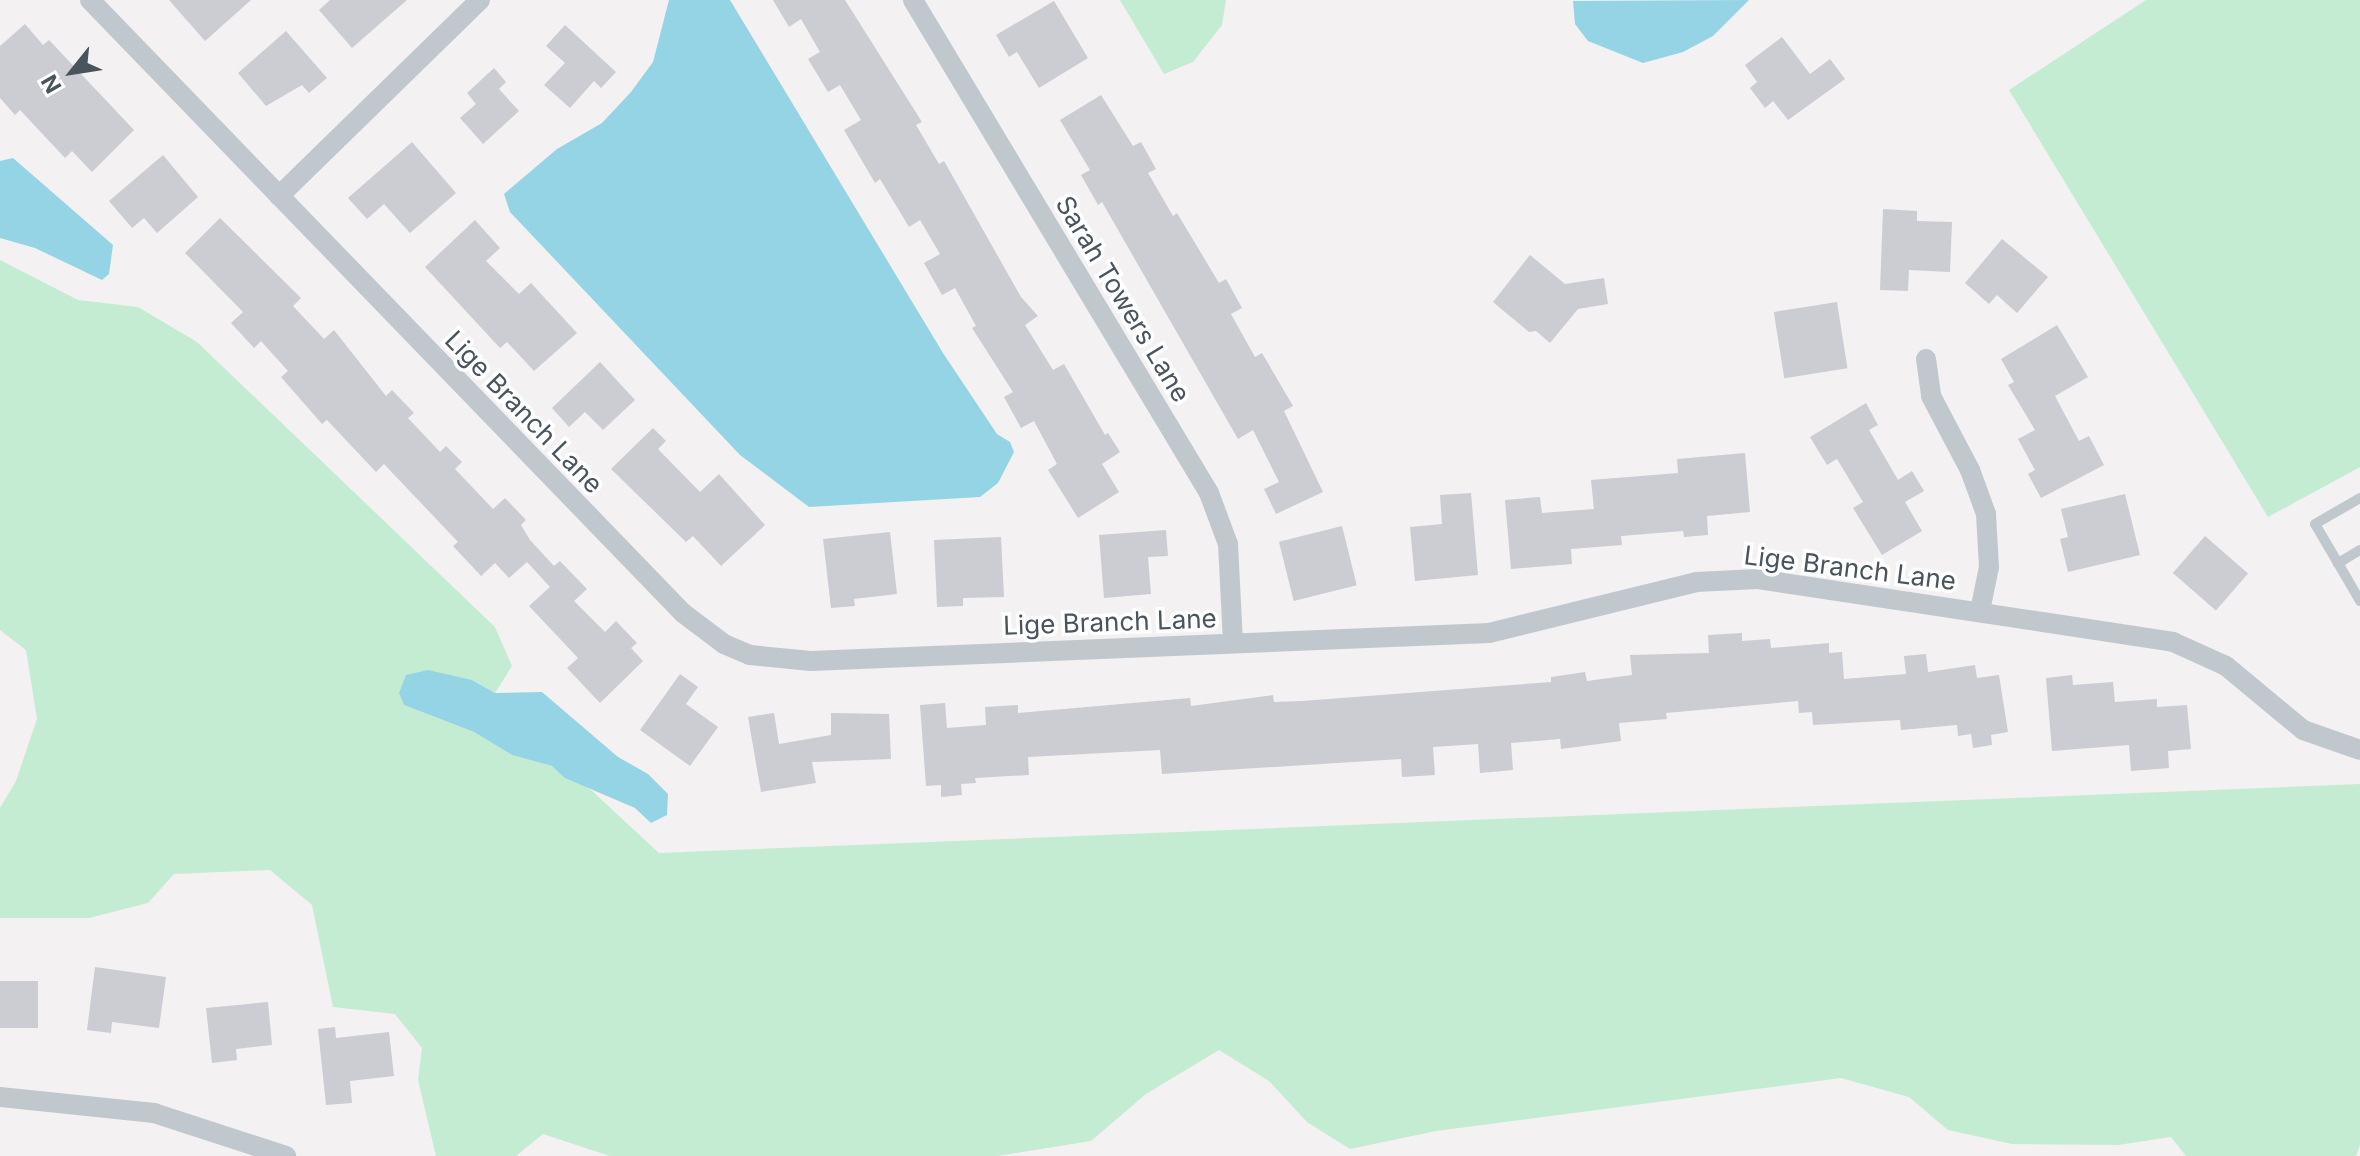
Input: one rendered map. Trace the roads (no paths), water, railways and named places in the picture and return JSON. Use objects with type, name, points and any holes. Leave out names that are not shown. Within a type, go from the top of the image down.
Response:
[{"type":"street","name":"Lige Branch Lane","points":[[90,0],[683,613],[724,644],[750,655],[811,661],[1489,633],[1716,579],[1783,582],[2145,636],[2199,651],[2250,683],[2303,730],[2360,750]]},
{"type":"street","points":[[279,196],[480,0]]},
{"type":"street","name":"Sarah Towers Lane","points":[[913,0],[1209,493],[1228,544],[1233,643]]},
{"type":"street","points":[[1926,359],[1931,396],[1970,470],[1986,514],[1989,567],[1980,611]]},
{"type":"street","points":[[0,1097],[154,1113],[286,1156]]},
{"type":"lane","points":[[2360,498],[2315,524],[2360,601]]},
{"type":"lane","points":[[2338,563],[2360,550]]},
{"type":"water","points":[[669,0],[730,0],[943,353],[997,434],[1010,442],[1014,452],[998,483],[980,497],[809,507],[740,455],[510,212],[504,194],[557,149],[602,123],[631,92],[653,62]]},
{"type":"water","points":[[1749,0],[1713,36],[1683,52],[1643,63],[1588,41],[1575,24],[1573,1]]},
{"type":"water","points":[[13,158],[113,245],[109,274],[102,280],[35,248],[0,238],[0,161]]},
{"type":"water","points":[[428,670],[472,680],[495,693],[542,692],[618,757],[648,774],[668,794],[667,815],[651,823],[635,808],[565,778],[552,766],[512,755],[474,732],[404,705],[399,693],[406,675]]}]
